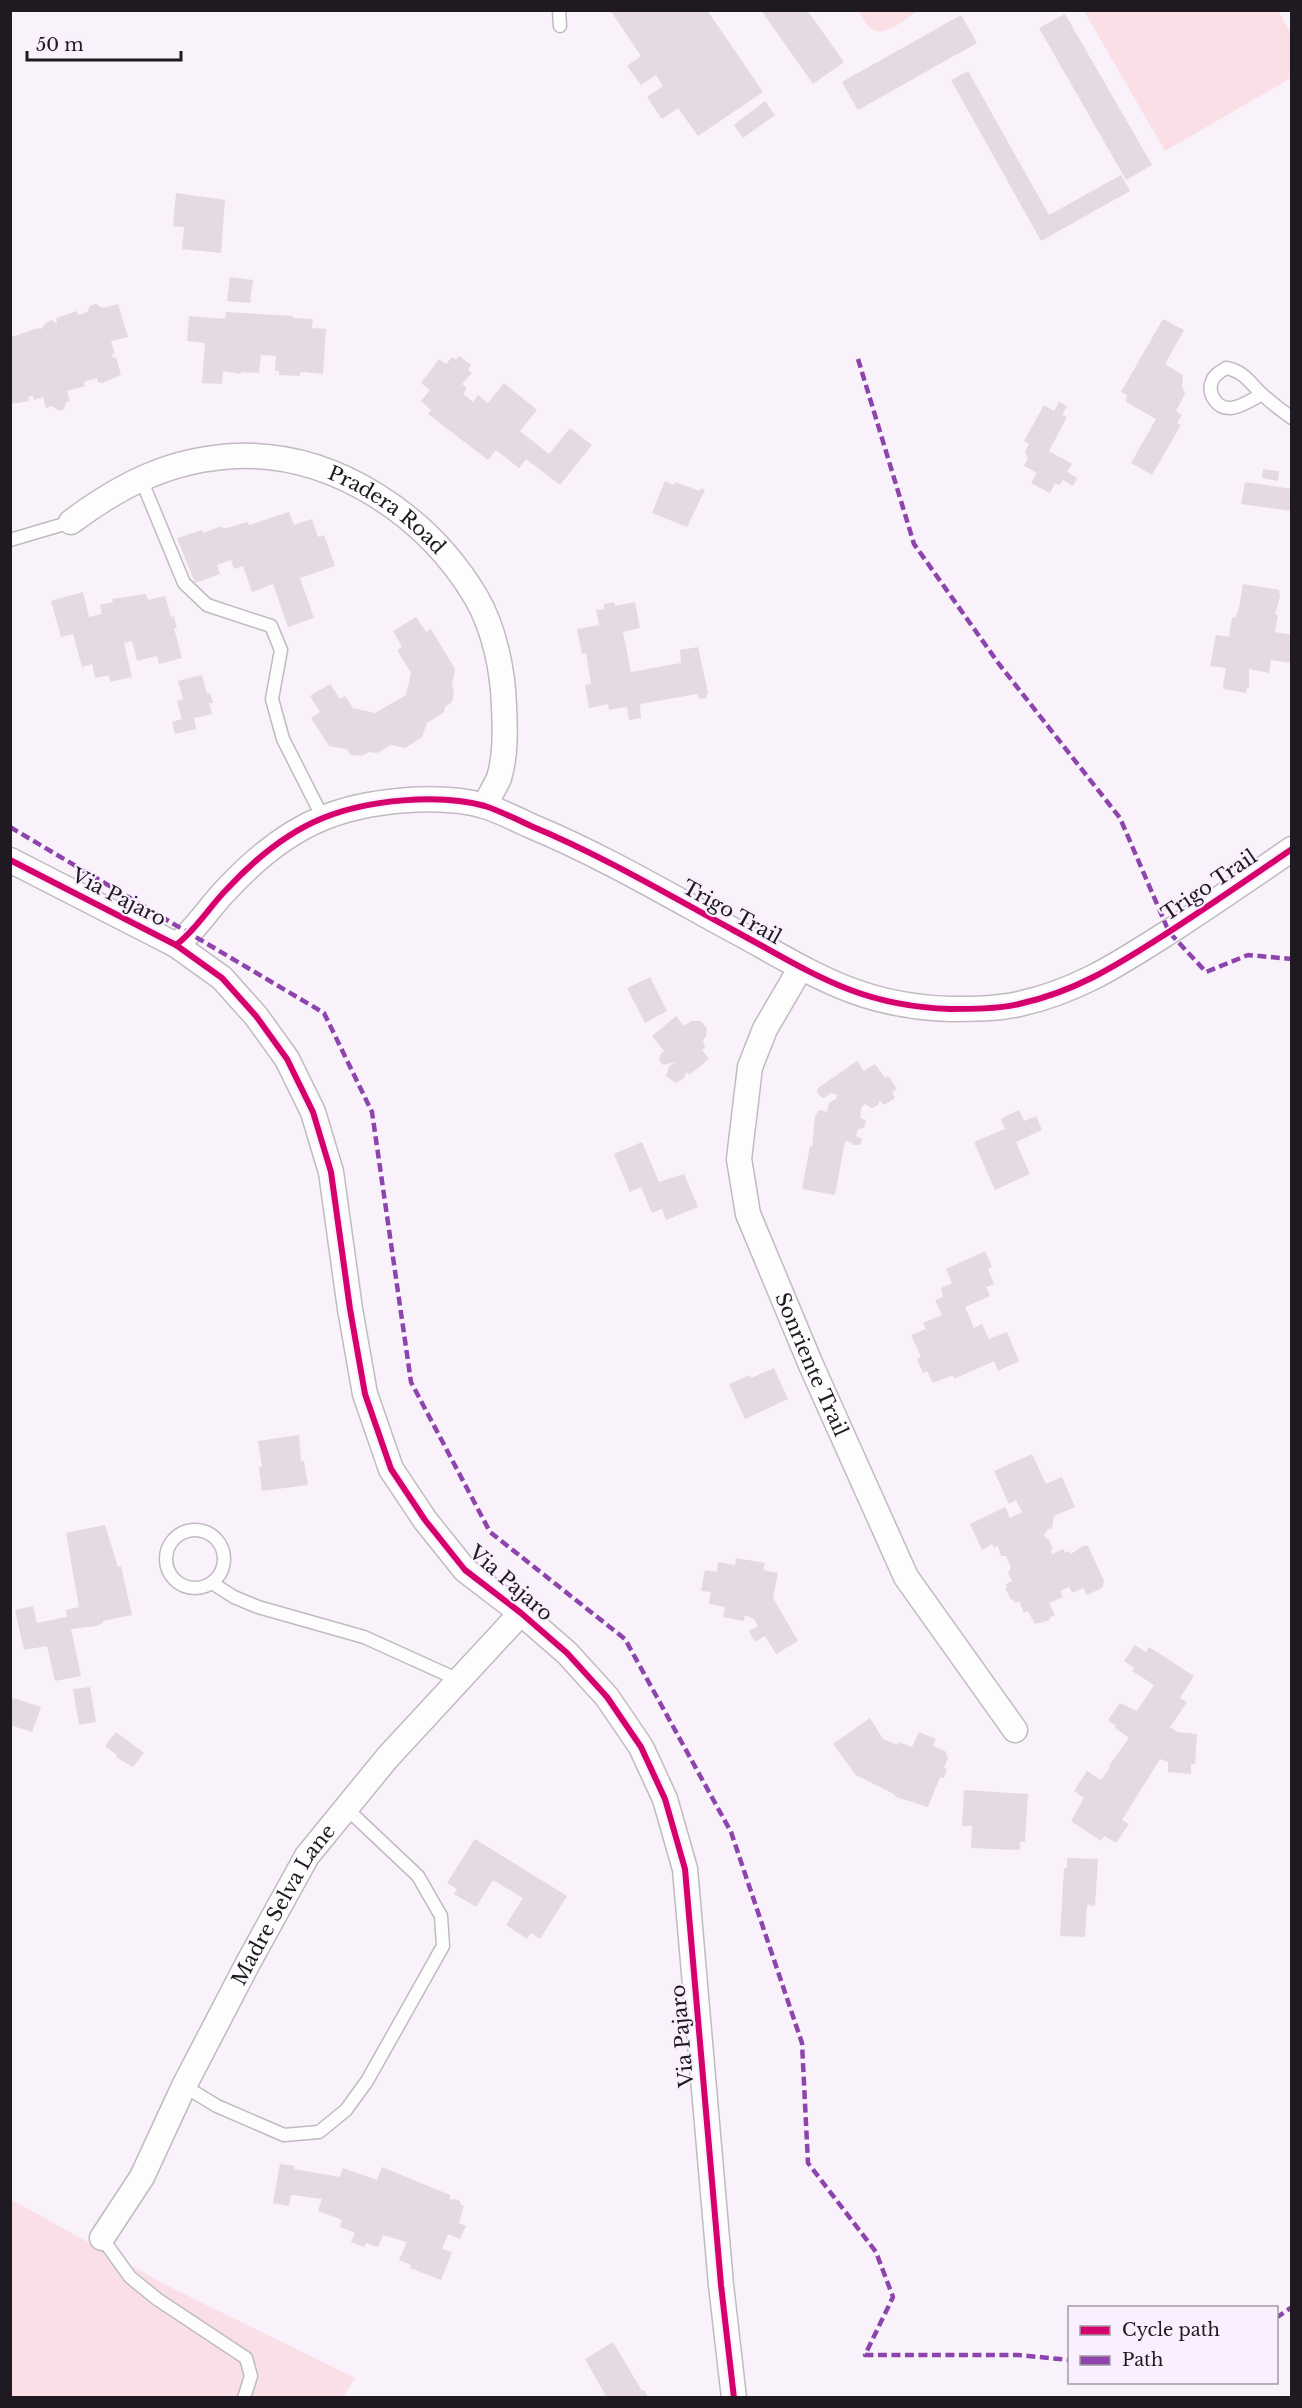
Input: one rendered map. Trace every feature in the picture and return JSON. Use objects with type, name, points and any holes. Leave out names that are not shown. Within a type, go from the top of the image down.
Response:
[{"type":"street","name":"Pradera Road","points":[[71,522],[106,496],[141,478],[176,465],[207,458],[266,457],[299,462],[362,487],[416,524],[459,572],[477,598],[489,626],[497,659],[503,688],[504,754],[498,778],[484,806]]},
{"type":"street","name":"Trigo Trail","points":[[176,945],[191,933],[226,889],[264,854],[297,830],[346,810],[396,802],[436,799],[484,806],[569,842],[735,931],[800,969],[838,987],[881,1001],[922,1008],[966,1009],[1016,1005],[1070,990],[1107,972],[1292,849]]},
{"type":"street","name":"Via Pajaro","points":[[10,860],[176,945],[222,978],[256,1016],[287,1059],[313,1112],[331,1172],[350,1309],[365,1394],[392,1469],[425,1520],[465,1570],[521,1613],[567,1653],[607,1697],[641,1747],[665,1799],[685,1869],[721,2285],[734,2397]]},
{"type":"street","name":"Sonriente Trail","points":[[800,969],[765,1029],[750,1067],[739,1159],[748,1214],[811,1365],[906,1577],[1015,1730]]},
{"type":"street","name":"Madre Selva Lane","points":[[102,2238],[142,2177],[184,2086],[307,1856],[387,1758],[521,1613]]},
{"type":"lane","points":[[559,10],[560,26]]},
{"type":"lane","points":[[1262,394],[1292,418]]},
{"type":"lane","points":[[141,478],[184,583],[207,605],[271,626],[281,650],[272,699],[283,739],[323,819]]},
{"type":"lane","points":[[10,540],[71,522]]},
{"type":"lane","points":[[188,1530],[199,1530],[210,1534],[219,1542],[224,1552],[224,1563],[220,1574],[212,1583],[202,1588],[190,1588],[171,1577],[166,1566],[165,1555],[177,1536],[188,1530]]},
{"type":"lane","points":[[212,1583],[234,1597],[258,1607],[364,1637],[459,1680]]},
{"type":"lane","points":[[184,2086],[218,2106],[284,2135],[318,2132],[346,2110],[367,2080],[443,1946],[441,1916],[418,1876],[346,1808]]},
{"type":"lane","points":[[102,2238],[130,2277],[157,2300],[246,2358],[251,2376],[244,2397]]},
{"type":"shaded area","points":[[858,11],[917,11],[894,27],[881,31],[869,27]]},
{"type":"shaded area","points":[[1084,11],[1278,11],[1291,33],[1291,78],[1165,151]]},
{"type":"shaded area","points":[[10,2199],[168,2286],[355,2378],[343,2397],[11,2397]]},
{"type":"building","points":[[610,10],[707,10],[763,92],[698,136],[678,108],[662,119],[647,97],[663,86],[656,75],[641,85],[627,66],[641,56]]},
{"type":"building","points":[[761,10],[807,10],[844,62],[813,84]]},
{"type":"building","points":[[1065,14],[1152,165],[1126,180],[1039,28]]},
{"type":"building","points":[[961,15],[977,43],[858,110],[842,82]]},
{"type":"building","points":[[968,71],[1049,215],[1121,175],[1130,191],[1041,241],[951,80]]},
{"type":"building","points":[[765,101],[775,115],[743,138],[734,125]]},
{"type":"building","points":[[176,193],[225,200],[221,253],[182,249],[184,227],[173,226]]},
{"type":"building","points":[[230,277],[253,280],[250,303],[227,301]]},
{"type":"building","points":[[96,304],[102,308],[118,304],[128,337],[111,341],[115,354],[112,354],[113,358],[116,357],[121,375],[102,383],[98,382],[97,378],[84,382],[85,386],[67,391],[70,401],[66,402],[64,409],[59,411],[52,406],[46,408],[43,397],[34,400],[33,396],[28,397],[29,401],[10,404],[10,335],[15,336],[41,329],[47,322],[53,320],[57,325],[56,318],[77,311],[78,315],[87,312],[90,306]]},
{"type":"building","points":[[226,312],[313,319],[312,328],[326,329],[323,374],[304,372],[300,373],[300,376],[279,375],[279,371],[275,371],[276,356],[261,355],[259,373],[241,372],[241,374],[223,371],[222,384],[202,383],[205,343],[187,341],[189,316],[225,319]]},
{"type":"building","points":[[1163,319],[1184,330],[1165,364],[1183,375],[1182,386],[1185,394],[1176,411],[1182,415],[1177,423],[1181,425],[1152,475],[1131,463],[1156,419],[1126,402],[1127,395],[1121,392]]},
{"type":"building","points":[[459,356],[471,365],[468,370],[472,373],[462,384],[467,388],[463,394],[473,402],[478,395],[488,403],[504,383],[537,410],[520,431],[549,454],[570,428],[592,445],[560,485],[526,459],[519,468],[496,450],[488,460],[428,414],[431,410],[421,401],[430,390],[421,383],[439,359],[446,364],[452,357],[456,360]]},
{"type":"building","points":[[1059,402],[1067,406],[1062,415],[1067,417],[1049,451],[1072,464],[1067,472],[1077,478],[1073,486],[1063,480],[1059,485],[1055,483],[1050,493],[1031,483],[1037,473],[1024,466],[1028,459],[1025,451],[1029,444],[1024,441],[1044,405],[1054,411]]},
{"type":"building","points":[[1263,469],[1279,471],[1278,481],[1262,478]]},
{"type":"building","points":[[665,481],[700,491],[701,488],[705,490],[687,527],[652,513]]},
{"type":"building","points":[[1245,482],[1292,489],[1292,511],[1241,504]]},
{"type":"building","points":[[289,512],[294,525],[312,519],[318,537],[324,535],[335,566],[300,578],[314,618],[288,627],[273,584],[252,592],[243,566],[234,569],[231,560],[217,565],[220,574],[195,583],[177,538],[202,530],[203,533],[222,526],[223,529],[248,522],[249,525]]},
{"type":"building","points":[[1243,584],[1279,590],[1275,632],[1292,635],[1292,663],[1271,660],[1269,673],[1249,669],[1249,687],[1246,693],[1224,689],[1226,668],[1210,666],[1216,635],[1229,637],[1232,617],[1235,618],[1239,608]]},
{"type":"building","points":[[83,592],[89,617],[102,614],[100,605],[113,602],[112,599],[146,594],[148,600],[165,596],[171,617],[174,616],[177,628],[174,628],[182,658],[159,664],[157,656],[137,661],[132,641],[124,643],[132,677],[110,682],[109,675],[95,678],[92,664],[82,667],[73,634],[61,637],[51,601]]},
{"type":"building","points":[[614,602],[615,606],[635,602],[640,628],[623,632],[631,672],[681,663],[680,650],[698,647],[708,692],[706,698],[700,699],[697,694],[640,704],[641,718],[629,720],[627,707],[609,710],[608,704],[589,708],[585,685],[591,684],[586,653],[582,654],[577,629],[599,625],[596,610],[604,609],[604,604]]},
{"type":"building","points":[[416,617],[426,632],[431,629],[455,669],[452,702],[445,707],[444,712],[427,723],[422,737],[405,748],[391,745],[377,753],[369,752],[362,756],[351,755],[347,749],[329,746],[311,718],[320,712],[310,696],[330,684],[340,699],[345,696],[353,708],[375,713],[406,695],[411,673],[397,650],[402,647],[393,631]]},
{"type":"building","points":[[202,675],[207,694],[210,693],[213,703],[209,703],[212,714],[194,718],[196,729],[175,734],[172,722],[182,719],[177,701],[183,699],[178,681]]},
{"type":"building","points":[[650,977],[667,1011],[645,1023],[627,988]]},
{"type":"building","points":[[676,1016],[684,1026],[691,1021],[701,1021],[707,1029],[703,1040],[705,1048],[702,1050],[709,1059],[689,1075],[687,1072],[684,1078],[676,1083],[666,1076],[669,1066],[676,1062],[663,1065],[659,1060],[664,1051],[652,1036]]},
{"type":"building","points":[[857,1061],[864,1071],[875,1064],[885,1078],[888,1076],[897,1089],[892,1092],[895,1098],[884,1105],[880,1100],[878,1105],[872,1108],[865,1104],[862,1106],[860,1117],[866,1121],[864,1128],[858,1129],[856,1136],[862,1139],[860,1145],[853,1145],[845,1141],[835,1195],[802,1189],[810,1146],[812,1147],[815,1117],[819,1110],[827,1112],[829,1103],[836,1099],[837,1095],[831,1093],[824,1098],[821,1097],[817,1093],[818,1088]]},
{"type":"building","points":[[1019,1110],[1024,1121],[1036,1116],[1042,1130],[1016,1142],[1030,1174],[995,1190],[974,1142],[1005,1129],[1001,1119]]},
{"type":"building","points":[[642,1142],[659,1182],[684,1174],[698,1207],[666,1220],[662,1209],[652,1213],[641,1187],[630,1192],[614,1154]]},
{"type":"building","points":[[985,1251],[992,1267],[988,1269],[994,1284],[986,1287],[990,1296],[965,1307],[974,1328],[982,1324],[989,1339],[1007,1332],[1019,1361],[998,1371],[994,1361],[954,1379],[953,1375],[933,1383],[927,1371],[923,1373],[917,1359],[921,1357],[911,1335],[926,1329],[923,1323],[942,1315],[935,1300],[943,1297],[941,1288],[952,1283],[946,1269]]},
{"type":"building","points":[[774,1368],[788,1399],[745,1419],[729,1384]]},
{"type":"building","points":[[299,1435],[301,1461],[304,1461],[308,1485],[262,1491],[259,1467],[262,1467],[258,1441]]},
{"type":"building","points":[[1032,1454],[1046,1484],[1062,1477],[1075,1507],[1054,1516],[1052,1528],[1048,1529],[1044,1535],[1053,1549],[1052,1554],[1063,1549],[1065,1553],[1069,1551],[1071,1554],[1083,1546],[1088,1546],[1104,1581],[1102,1588],[1087,1595],[1083,1588],[1072,1593],[1069,1587],[1060,1591],[1063,1597],[1049,1603],[1055,1615],[1049,1618],[1050,1620],[1035,1624],[1028,1611],[1024,1613],[1019,1601],[1015,1603],[1013,1599],[1011,1600],[1005,1588],[1006,1584],[1012,1581],[1008,1573],[1011,1567],[1006,1556],[1001,1556],[998,1546],[994,1548],[992,1544],[982,1550],[970,1524],[1005,1507],[1010,1518],[1022,1512],[1016,1500],[1009,1504],[994,1471]]},
{"type":"building","points":[[105,1525],[118,1567],[121,1566],[132,1615],[103,1621],[96,1626],[71,1629],[81,1676],[55,1681],[47,1646],[24,1650],[15,1610],[33,1606],[37,1623],[67,1617],[66,1610],[79,1607],[66,1533]]},
{"type":"building","points":[[736,1558],[765,1563],[763,1570],[778,1573],[773,1598],[798,1641],[776,1654],[765,1636],[755,1642],[749,1631],[758,1626],[754,1619],[745,1615],[744,1621],[723,1617],[725,1607],[709,1604],[711,1592],[701,1591],[705,1570],[717,1572],[718,1562],[735,1565]]},
{"type":"building","points":[[1135,1645],[1146,1652],[1149,1647],[1194,1676],[1180,1698],[1187,1702],[1170,1727],[1177,1732],[1197,1734],[1195,1764],[1191,1764],[1191,1774],[1168,1772],[1168,1762],[1160,1759],[1122,1820],[1129,1824],[1116,1843],[1104,1836],[1101,1841],[1071,1821],[1084,1798],[1074,1791],[1087,1771],[1101,1780],[1129,1738],[1108,1720],[1120,1703],[1137,1711],[1154,1685],[1132,1671],[1134,1668],[1124,1661]]},
{"type":"building","points":[[90,1687],[96,1722],[79,1725],[73,1689]]},
{"type":"building","points":[[10,1697],[41,1707],[32,1732],[10,1725]]},
{"type":"building","points":[[870,1718],[883,1739],[912,1747],[919,1732],[936,1739],[933,1746],[945,1751],[948,1758],[944,1768],[947,1769],[944,1778],[940,1777],[928,1807],[896,1797],[856,1775],[833,1744]]},
{"type":"building","points":[[116,1732],[144,1753],[133,1767],[116,1757],[117,1755],[105,1746]]},
{"type":"building","points":[[964,1790],[1028,1794],[1025,1842],[1020,1842],[1020,1850],[971,1848],[972,1826],[962,1826]]},
{"type":"building","points":[[475,1839],[567,1896],[540,1939],[531,1933],[527,1939],[506,1925],[523,1898],[493,1880],[476,1907],[454,1894],[457,1889],[447,1883]]},
{"type":"building","points":[[1067,1858],[1098,1859],[1095,1906],[1087,1905],[1085,1937],[1060,1936],[1064,1868],[1067,1868]]},
{"type":"building","points":[[280,2164],[295,2166],[294,2169],[340,2177],[343,2168],[377,2180],[382,2167],[450,2195],[450,2200],[460,2201],[460,2204],[464,2206],[459,2223],[466,2226],[460,2239],[448,2234],[442,2249],[452,2252],[441,2280],[410,2268],[411,2265],[399,2260],[407,2242],[383,2235],[378,2247],[366,2243],[364,2247],[351,2242],[355,2233],[340,2227],[342,2220],[318,2211],[322,2199],[291,2195],[289,2206],[273,2203]]},
{"type":"building","points":[[613,2342],[642,2391],[644,2390],[649,2398],[607,2398],[585,2359]]},
{"type":"marked path","points":[[858,359],[914,544],[999,664],[1120,818],[1169,932],[1206,972],[1248,955],[1292,959]]},
{"type":"marked path","points":[[10,827],[324,1013],[372,1112],[411,1382],[490,1532],[625,1639],[731,1832],[802,2043],[808,2163],[876,2252],[893,2297],[865,2355],[1018,2355],[1068,2360]]},
{"type":"marked path","points":[[1278,2317],[1292,2307]]},
{"type":"cycle path","points":[[176,945],[248,868],[283,839],[309,824],[341,812],[381,803],[403,800],[446,800],[485,806],[583,849],[811,973],[861,994],[917,1006],[950,1009],[993,1008],[1039,999],[1093,977],[1177,926],[1292,849]]},
{"type":"cycle path","points":[[10,860],[176,945],[222,978],[256,1016],[287,1059],[313,1112],[331,1172],[350,1309],[365,1394],[391,1469],[425,1520],[465,1570],[521,1613],[567,1653],[607,1697],[641,1747],[665,1799],[685,1869],[721,2285],[734,2398]]}]
